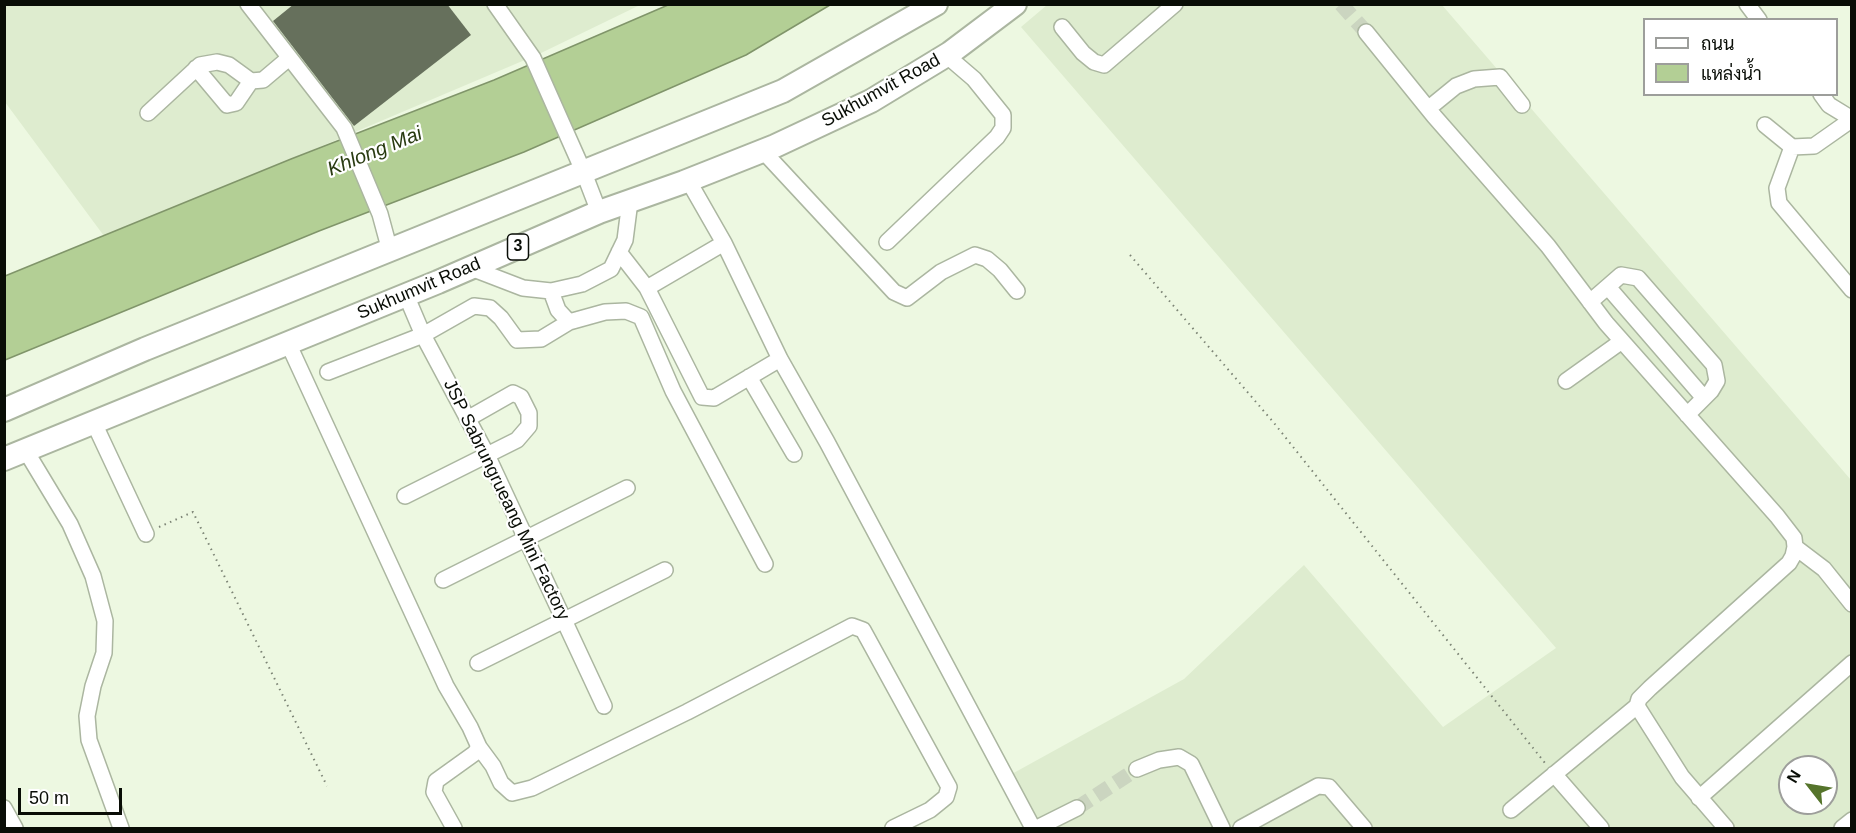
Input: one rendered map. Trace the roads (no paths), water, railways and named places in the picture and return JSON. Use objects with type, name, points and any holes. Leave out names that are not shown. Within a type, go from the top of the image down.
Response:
[{"type":"highway","points":[[4,410],[146,349],[783,91],[936,4]]},
{"type":"highway","name":"Sukhumvit Road","points":[[4,459],[406,295],[599,212],[763,151],[871,101],[946,55],[1015,4]]},
{"type":"lane","points":[[248,4],[344,128],[380,214],[390,251]]},
{"type":"lane","points":[[495,4],[533,58],[570,139],[599,212]]},
{"type":"lane","points":[[1062,27],[1083,53],[1094,62],[1104,65],[1175,4]]},
{"type":"lane","points":[[1747,4],[1758,18]]},
{"type":"lane","points":[[1366,32],[1548,246],[1622,341],[1794,538],[1795,547],[1789,563],[1650,688],[1639,699],[1637,706],[1510,810]]},
{"type":"lane","points":[[887,242],[997,137],[1003,128],[1003,115],[974,79],[946,55]]},
{"type":"lane","points":[[148,113],[200,65],[217,62],[229,65],[251,81],[263,80],[289,58]]},
{"type":"lane","points":[[196,68],[227,105],[236,103],[251,81]]},
{"type":"lane","points":[[1429,108],[1456,86],[1474,79],[1500,77],[1522,105]]},
{"type":"lane","points":[[1765,125],[1792,147],[1814,146],[1851,120],[1829,105],[1822,96]]},
{"type":"lane","points":[[1792,147],[1777,188],[1779,203],[1851,290]]},
{"type":"lane","points":[[763,151],[894,292],[908,298],[941,272],[975,255],[987,259],[1000,270],[1017,291]]},
{"type":"lane","points":[[688,180],[724,243],[780,359],[1035,828],[1077,808]]},
{"type":"lane","points":[[471,268],[523,288],[551,291],[582,284],[611,269],[625,240],[630,201]]},
{"type":"lane","points":[[647,288],[724,243]]},
{"type":"lane","points":[[619,252],[647,288],[702,397],[714,398],[780,359]]},
{"type":"lane","points":[[1590,302],[1621,275],[1638,278],[1713,365],[1717,381],[1687,416]]},
{"type":"lane","points":[[1608,286],[1704,398]]},
{"type":"lane","points":[[551,291],[558,310],[569,321]]},
{"type":"lane","name":"JSP Sabrungrueang Mini Factory","points":[[406,295],[423,335],[487,455],[604,706]]},
{"type":"lane","points":[[328,372],[423,335],[474,306],[490,308],[501,318],[517,340],[541,339],[569,321],[605,312],[626,311],[641,317],[672,391],[765,564]]},
{"type":"lane","points":[[1566,381],[1622,341]]},
{"type":"lane","points":[[288,343],[446,686],[501,783],[512,793],[532,788],[687,712],[852,626],[863,630],[949,787],[946,797],[930,810],[893,828]]},
{"type":"lane","points":[[749,377],[794,454]]},
{"type":"lane","points":[[405,496],[517,440],[529,426],[529,413],[521,397],[513,393],[469,418]]},
{"type":"lane","points":[[94,423],[146,534]]},
{"type":"lane","points":[[26,451],[70,524],[93,576],[105,621],[104,653],[93,686],[87,716],[89,740],[121,828]]},
{"type":"lane","points":[[443,580],[627,488]]},
{"type":"lane","points":[[1795,547],[1824,569],[1851,604]]},
{"type":"lane","points":[[477,663],[665,570]]},
{"type":"lane","points":[[1699,798],[1851,663]]},
{"type":"lane","points":[[1637,706],[1682,777],[1726,828]]},
{"type":"lane","points":[[454,828],[434,792],[436,781],[475,753],[479,747]]},
{"type":"lane","points":[[1137,769],[1159,760],[1179,757],[1191,764],[1222,828]]},
{"type":"lane","points":[[1554,774],[1601,828]]},
{"type":"lane","points":[[1241,828],[1318,786],[1329,787],[1364,828]]},
{"type":"lane","points":[[4,808],[15,828]]},
{"type":"lane","points":[[1842,828],[1851,820]]},
{"type":"water","name":"Khlong Mai","points":[[668,5],[830,5],[746,55],[524,152],[319,231],[5,360],[5,276],[291,159],[494,80]]},
{"type":"tunnel","points":[[1341,4],[1366,32]]},
{"type":"tunnel","points":[[1077,808],[1137,769]]}]
